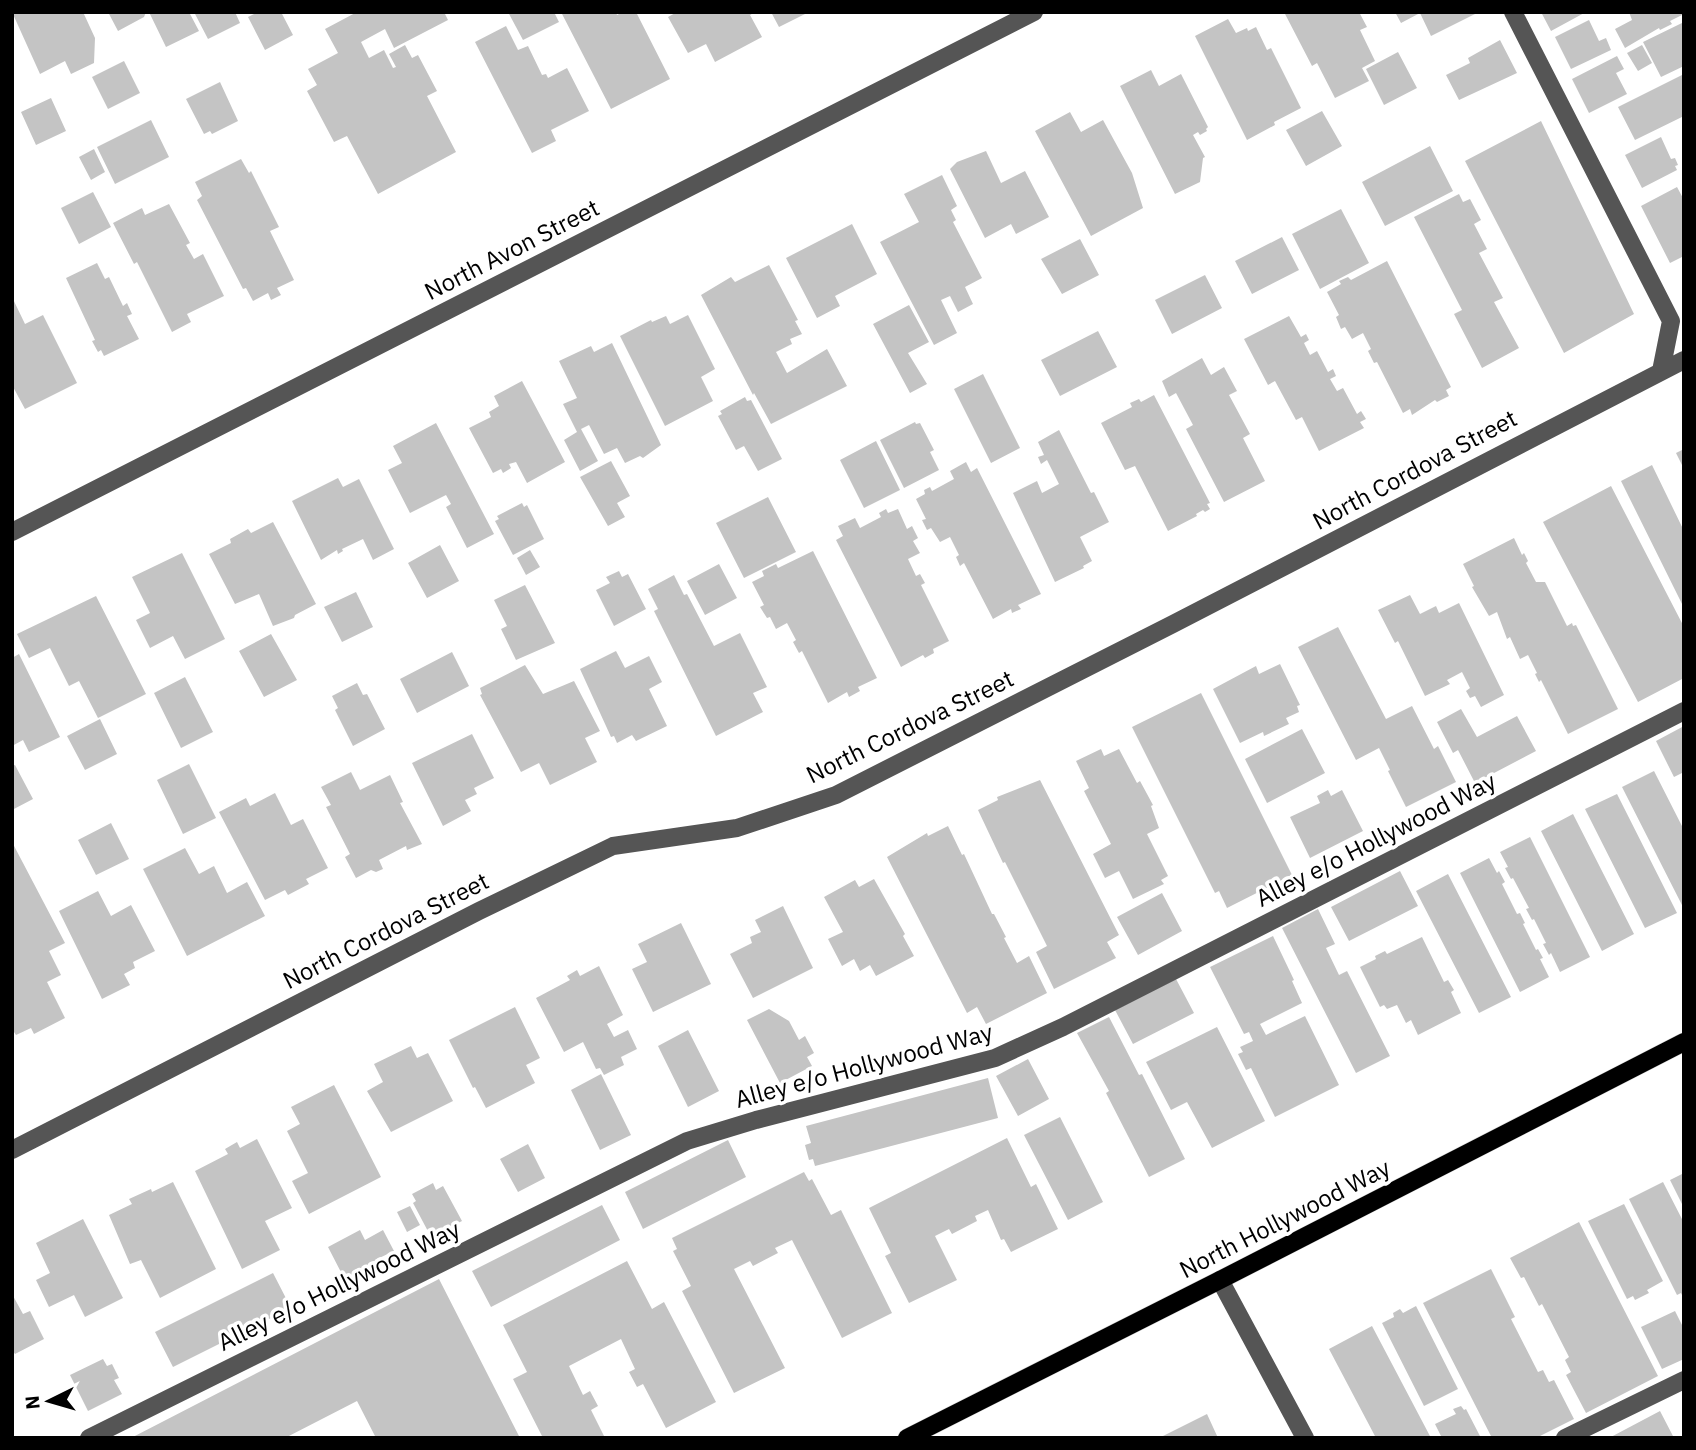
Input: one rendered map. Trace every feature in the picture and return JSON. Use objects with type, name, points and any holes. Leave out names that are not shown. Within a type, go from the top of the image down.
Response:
[{"type":"main road","name":"North Hollywood Way","points":[[907,1438],[1684,1042]]},
{"type":"street","name":"North Avon Street","points":[[12,532],[1034,12]]},
{"type":"street","points":[[1513,12],[1671,321],[1661,371]]},
{"type":"street","name":"North Cordova Street","points":[[12,1150],[479,911],[613,846],[737,828],[836,794],[1173,624],[1684,360]]},
{"type":"street","name":"Alley e/o Hollywood Way","points":[[89,1438],[687,1141],[756,1120],[995,1058],[1063,1027],[1684,711]]},
{"type":"street","points":[[1220,1280],[1305,1438]]},
{"type":"street","points":[[1565,1438],[1684,1380]]},
{"type":"building","points":[[12,12],[83,12],[95,38],[94,63],[71,74],[65,61],[40,74]]},
{"type":"building","points":[[108,12],[146,12],[144,17],[118,31]]},
{"type":"building","points":[[149,12],[189,12],[199,31],[166,47]]},
{"type":"building","points":[[194,12],[235,12],[240,23],[208,39]]},
{"type":"building","points":[[258,12],[281,12],[293,35],[265,50],[248,17]]},
{"type":"building","points":[[357,12],[444,12],[448,20],[394,48],[385,29],[361,42],[369,58],[384,50],[393,68],[396,67],[389,54],[405,45],[412,58],[418,55],[437,91],[427,96],[456,152],[378,194],[347,136],[334,142],[307,91],[317,85],[308,69],[338,53],[325,29]]},
{"type":"building","points":[[508,12],[554,12],[559,22],[523,40]]},
{"type":"building","points":[[561,12],[616,12],[617,15],[636,12],[670,79],[611,109]]},
{"type":"building","points":[[677,12],[755,12],[750,15],[762,37],[715,62],[706,44],[688,53],[668,17]]},
{"type":"building","points":[[771,12],[809,12],[779,27]]},
{"type":"building","points":[[1284,12],[1359,12],[1367,27],[1360,30],[1375,61],[1362,68],[1369,81],[1335,98],[1317,63],[1312,66]]},
{"type":"building","points":[[1395,12],[1479,12],[1431,36],[1420,13],[1401,23]]},
{"type":"building","points":[[1541,12],[1586,12],[1551,31]]},
{"type":"building","points":[[1629,12],[1684,14],[1670,21],[1672,24],[1660,30],[1659,28],[1625,48],[1615,29],[1632,20]]},
{"type":"building","points":[[1228,19],[1236,33],[1256,27],[1267,50],[1271,48],[1301,108],[1247,140],[1195,36]]},
{"type":"building","points":[[1589,20],[1599,41],[1606,38],[1611,50],[1571,69],[1555,37]]},
{"type":"building","points":[[1684,22],[1684,66],[1661,77],[1643,42]]},
{"type":"building","points":[[506,26],[518,50],[528,46],[542,75],[546,74],[548,78],[567,68],[589,111],[551,130],[556,141],[532,153],[475,42]]},
{"type":"building","points":[[1500,40],[1517,73],[1459,100],[1446,75],[1470,63],[1468,58]]},
{"type":"building","points":[[1642,45],[1652,63],[1638,71],[1627,53]]},
{"type":"building","points":[[1398,52],[1417,88],[1384,105],[1366,69]]},
{"type":"building","points":[[1617,56],[1624,69],[1616,73],[1627,94],[1589,113],[1572,79]]},
{"type":"building","points":[[124,61],[140,93],[108,109],[92,77]]},
{"type":"building","points":[[1151,70],[1159,86],[1181,74],[1208,127],[1207,131],[1200,135],[1198,132],[1193,135],[1205,157],[1200,182],[1175,194],[1120,86]]},
{"type":"building","points":[[1684,74],[1684,116],[1635,140],[1618,107]]},
{"type":"building","points":[[220,82],[238,121],[212,134],[210,131],[204,134],[186,99]]},
{"type":"building","points":[[51,98],[66,131],[36,145],[21,112]]},
{"type":"building","points":[[1322,111],[1342,146],[1306,166],[1286,130]]},
{"type":"building","points":[[1070,112],[1081,132],[1103,120],[1132,173],[1143,208],[1091,236],[1035,131]]},
{"type":"building","points":[[151,120],[169,157],[115,184],[97,147]]},
{"type":"building","points":[[1541,121],[1634,314],[1564,353],[1465,161]]},
{"type":"building","points":[[1661,137],[1671,159],[1675,158],[1677,170],[1642,188],[1625,155]]},
{"type":"building","points":[[1430,146],[1453,191],[1385,226],[1362,182]]},
{"type":"building","points":[[94,149],[105,172],[91,180],[79,157]]},
{"type":"building","points":[[986,151],[1001,183],[1025,171],[1049,217],[1016,234],[1011,224],[985,238],[950,169],[957,162]]},
{"type":"building","points":[[241,159],[249,173],[251,171],[279,227],[270,231],[294,280],[277,288],[281,295],[271,300],[268,293],[253,301],[246,288],[243,289],[197,200],[202,196],[195,182]]},
{"type":"building","points":[[942,175],[957,206],[951,210],[956,220],[953,222],[982,278],[965,287],[973,304],[958,312],[950,296],[941,300],[957,333],[934,345],[880,242],[919,222],[904,194]]},
{"type":"building","points":[[1677,187],[1684,200],[1684,256],[1670,263],[1641,206]]},
{"type":"building","points":[[93,192],[111,227],[79,244],[61,208]]},
{"type":"building","points":[[1459,194],[1463,202],[1470,199],[1481,220],[1474,224],[1487,249],[1479,253],[1503,298],[1494,302],[1519,348],[1482,368],[1454,314],[1462,310],[1414,217]]},
{"type":"building","points":[[169,204],[190,243],[186,245],[194,259],[203,254],[224,296],[187,314],[191,322],[172,332],[137,262],[134,264],[113,223],[142,208],[145,215]]},
{"type":"building","points":[[1341,209],[1369,263],[1320,289],[1292,234]]},
{"type":"building","points":[[852,224],[877,274],[835,296],[840,306],[817,318],[786,258]]},
{"type":"building","points":[[1282,237],[1299,270],[1252,294],[1235,261]]},
{"type":"building","points":[[1080,239],[1099,275],[1062,294],[1041,259]]},
{"type":"building","points":[[1387,261],[1451,387],[1446,390],[1449,396],[1437,402],[1435,400],[1412,415],[1410,409],[1403,413],[1377,362],[1374,363],[1368,351],[1371,349],[1363,333],[1352,339],[1345,327],[1341,329],[1336,317],[1339,315],[1327,292],[1341,284],[1339,281],[1348,277],[1351,280]]},
{"type":"building","points":[[97,263],[105,279],[109,277],[123,306],[127,303],[132,314],[127,316],[139,339],[104,356],[101,350],[98,352],[92,341],[95,340],[66,278]]},
{"type":"building","points":[[769,265],[798,320],[795,321],[802,334],[790,339],[792,344],[776,352],[787,373],[827,349],[847,386],[771,424],[701,295],[731,277],[735,282]]},
{"type":"building","points":[[1205,275],[1222,308],[1172,334],[1155,300]]},
{"type":"building","points":[[12,297],[25,324],[43,315],[77,383],[25,409],[12,385]]},
{"type":"building","points":[[909,305],[929,342],[908,353],[927,384],[910,393],[873,324]]},
{"type":"building","points":[[688,315],[715,369],[701,377],[713,401],[665,426],[620,336],[651,320],[652,322],[666,316],[670,324]]},
{"type":"building","points":[[1289,316],[1301,337],[1306,334],[1309,340],[1304,343],[1310,355],[1317,351],[1328,372],[1333,369],[1336,376],[1330,379],[1337,391],[1343,388],[1357,414],[1361,411],[1366,419],[1360,422],[1364,428],[1319,451],[1302,417],[1296,420],[1275,381],[1268,385],[1244,339]]},
{"type":"building","points":[[1098,331],[1117,367],[1060,396],[1041,360]]},
{"type":"building","points":[[612,343],[661,445],[643,458],[640,456],[625,463],[617,448],[604,454],[589,425],[581,429],[598,461],[580,471],[564,440],[577,432],[563,404],[577,398],[559,361],[591,346],[594,352]]},
{"type":"building","points":[[1202,358],[1211,375],[1224,367],[1237,391],[1229,395],[1250,434],[1243,438],[1265,481],[1224,502],[1186,429],[1193,425],[1176,393],[1169,397],[1162,381]]},
{"type":"building","points":[[983,374],[1020,448],[991,463],[954,389]]},
{"type":"building","points":[[522,381],[565,462],[527,483],[516,462],[509,464],[511,468],[503,473],[501,469],[493,473],[469,428],[491,417],[489,412],[499,406],[494,396]]},
{"type":"building","points":[[1154,395],[1210,503],[1207,504],[1210,509],[1205,512],[1203,510],[1168,531],[1135,466],[1125,470],[1101,423],[1132,407],[1130,403],[1139,399],[1141,402]]},
{"type":"building","points":[[745,397],[747,401],[751,400],[782,459],[758,471],[744,446],[736,450],[718,416],[722,414],[720,411]]},
{"type":"building","points":[[915,422],[920,423],[934,450],[930,452],[939,470],[904,488],[880,440]]},
{"type":"building","points":[[436,423],[494,534],[467,548],[446,507],[451,504],[446,495],[410,513],[388,470],[402,463],[393,446]]},
{"type":"building","points":[[1059,430],[1109,522],[1080,537],[1092,561],[1083,566],[1084,568],[1055,582],[1013,493],[1037,481],[1042,493],[1059,484],[1047,460],[1041,464],[1038,457],[1044,455],[1038,442]]},
{"type":"building","points":[[876,441],[900,490],[864,508],[840,460]]},
{"type":"building","points":[[1684,449],[1684,469],[1676,453]]},
{"type":"building","points":[[611,461],[630,496],[617,503],[625,517],[608,526],[580,477]]},
{"type":"building","points":[[966,462],[971,472],[977,468],[1041,594],[1018,605],[1021,609],[1012,613],[1011,609],[993,619],[964,563],[960,566],[956,557],[959,555],[950,537],[940,542],[931,528],[927,530],[922,520],[926,519],[916,499],[925,494],[924,490],[930,487],[932,491],[954,479],[950,471]]},
{"type":"building","points":[[1652,465],[1684,531],[1684,608],[1621,481]]},
{"type":"building","points":[[338,478],[343,487],[359,479],[394,549],[373,560],[363,539],[342,549],[338,554],[337,550],[321,560],[292,501]]},
{"type":"building","points":[[1611,486],[1684,627],[1684,678],[1638,702],[1543,522]]},
{"type":"building","points":[[768,497],[796,552],[744,578],[716,523]]},
{"type":"building","points":[[522,503],[524,507],[527,505],[544,539],[513,555],[495,521],[499,519],[497,516]]},
{"type":"building","points":[[886,509],[888,513],[898,509],[907,529],[912,526],[918,538],[913,541],[920,553],[908,559],[916,576],[920,574],[925,583],[921,585],[949,641],[933,649],[934,653],[925,658],[923,655],[901,667],[836,540],[843,536],[838,526],[855,518],[860,528],[881,517],[879,513]]},
{"type":"building","points":[[273,522],[316,604],[294,618],[273,626],[259,594],[235,604],[209,554],[231,543],[230,539],[248,529],[251,533]]},
{"type":"building","points":[[1514,538],[1528,561],[1526,563],[1536,582],[1545,582],[1567,626],[1572,623],[1573,626],[1576,625],[1618,709],[1568,734],[1541,680],[1539,682],[1528,655],[1520,659],[1510,637],[1507,639],[1497,612],[1489,616],[1472,587],[1474,586],[1463,564]]},
{"type":"building","points":[[440,545],[459,581],[427,598],[408,563]]},
{"type":"building","points":[[530,550],[540,567],[526,575],[517,558]]},
{"type":"building","points":[[813,551],[877,678],[858,687],[860,691],[849,697],[847,692],[828,703],[802,651],[799,653],[793,642],[796,640],[787,623],[776,629],[770,617],[767,618],[760,607],[764,605],[752,582],[764,576],[762,571],[776,564],[778,568]]},
{"type":"building","points":[[182,553],[225,639],[185,659],[173,636],[150,648],[136,620],[150,613],[132,577]]},
{"type":"building","points":[[719,564],[737,598],[705,615],[687,581]]},
{"type":"building","points":[[619,571],[622,577],[628,574],[646,609],[614,626],[596,590],[610,583],[606,577]]},
{"type":"building","points":[[674,575],[714,646],[740,633],[767,687],[753,693],[763,712],[716,736],[654,611],[658,609],[648,589]]},
{"type":"building","points":[[525,585],[555,643],[516,660],[501,629],[507,626],[494,600]]},
{"type":"building","points":[[356,592],[373,627],[342,642],[324,607]]},
{"type":"building","points":[[1410,595],[1420,614],[1436,606],[1439,613],[1459,603],[1504,695],[1481,707],[1475,696],[1470,698],[1466,691],[1470,688],[1462,672],[1447,680],[1450,684],[1425,696],[1398,641],[1395,643],[1378,610]]},
{"type":"building","points":[[96,596],[146,694],[98,718],[79,681],[69,686],[50,648],[29,658],[17,634]]},
{"type":"building","points":[[1338,627],[1386,719],[1412,706],[1434,749],[1438,746],[1456,782],[1406,807],[1379,748],[1356,760],[1298,647]]},
{"type":"building","points":[[271,634],[297,680],[264,697],[239,651]]},
{"type":"building","points":[[616,651],[625,668],[649,656],[662,682],[649,689],[667,726],[636,741],[632,735],[617,743],[614,736],[611,737],[580,669]]},
{"type":"building","points":[[452,652],[469,686],[417,713],[400,679]]},
{"type":"building","points":[[19,654],[60,737],[29,752],[23,740],[12,746],[12,658]]},
{"type":"building","points":[[1280,664],[1300,705],[1297,706],[1299,712],[1286,718],[1289,724],[1264,736],[1263,732],[1240,743],[1213,689],[1256,666],[1259,674]]},
{"type":"building","points":[[525,665],[543,694],[574,681],[600,731],[585,738],[597,762],[550,785],[539,763],[521,772],[480,695],[480,688]]},
{"type":"building","points":[[185,677],[213,732],[181,748],[154,693]]},
{"type":"building","points":[[357,683],[363,695],[367,694],[385,729],[353,746],[335,710],[338,708],[332,696]]},
{"type":"building","points":[[1201,693],[1292,875],[1227,908],[1219,891],[1215,893],[1132,727]]},
{"type":"building","points":[[1461,709],[1477,737],[1517,716],[1536,751],[1475,783],[1458,750],[1453,753],[1437,722]]},
{"type":"building","points":[[100,719],[117,754],[85,770],[67,736]]},
{"type":"building","points":[[1684,726],[1684,772],[1674,777],[1656,741]]},
{"type":"building","points":[[1302,729],[1325,773],[1267,803],[1245,759]]},
{"type":"building","points":[[472,734],[494,778],[474,788],[477,794],[465,800],[471,811],[443,826],[412,763]]},
{"type":"building","points":[[1101,749],[1104,756],[1119,749],[1137,783],[1140,781],[1153,805],[1151,806],[1159,828],[1147,834],[1168,876],[1161,880],[1164,884],[1133,899],[1119,871],[1105,878],[1093,854],[1111,844],[1084,791],[1089,788],[1076,761]]},
{"type":"building","points":[[189,764],[216,818],[183,834],[157,780]]},
{"type":"building","points":[[15,765],[33,799],[12,810],[12,766]]},
{"type":"building","points":[[1654,771],[1684,830],[1684,909],[1622,787]]},
{"type":"building","points":[[351,772],[360,790],[390,775],[403,802],[400,803],[422,844],[407,850],[406,846],[379,860],[383,869],[376,872],[371,870],[356,878],[345,857],[350,854],[326,807],[331,805],[321,787]]},
{"type":"building","points":[[1040,780],[1119,935],[1107,942],[1116,958],[1054,989],[1036,952],[1047,946],[978,810],[998,800],[997,797]]},
{"type":"building","points":[[1328,790],[1331,796],[1342,790],[1363,831],[1310,858],[1290,817],[1320,803],[1317,796]]},
{"type":"building","points":[[275,793],[291,825],[303,819],[328,868],[306,879],[309,884],[288,895],[285,890],[265,900],[219,812],[246,798],[250,806]]},
{"type":"building","points":[[1617,794],[1677,913],[1645,928],[1585,809]]},
{"type":"building","points":[[1573,814],[1634,934],[1602,951],[1541,831]]},
{"type":"building","points":[[111,823],[129,859],[96,875],[78,840]]},
{"type":"building","points":[[948,826],[1017,963],[1029,956],[1047,993],[986,1024],[977,1007],[967,1013],[887,857],[927,833],[928,836]]},
{"type":"building","points":[[1530,837],[1590,957],[1560,972],[1551,953],[1549,955],[1543,944],[1546,943],[1534,919],[1532,920],[1526,909],[1529,908],[1505,868],[1508,867],[1500,852]]},
{"type":"building","points":[[12,842],[65,943],[49,951],[61,975],[47,982],[65,1018],[34,1034],[31,1028],[16,1035],[12,1029]]},
{"type":"building","points":[[185,848],[199,874],[214,866],[227,893],[247,882],[265,916],[187,956],[143,869]]},
{"type":"building","points":[[1489,858],[1505,882],[1502,884],[1517,914],[1520,913],[1536,950],[1538,949],[1543,958],[1540,959],[1549,977],[1520,992],[1460,873]]},
{"type":"building","points":[[1400,871],[1418,906],[1349,941],[1331,907]]},
{"type":"building","points":[[1448,874],[1511,997],[1479,1013],[1416,891]]},
{"type":"building","points":[[874,879],[905,934],[903,936],[914,956],[876,976],[870,965],[860,971],[854,959],[842,966],[828,939],[843,932],[824,897],[855,880],[859,887]]},
{"type":"building","points":[[98,891],[111,916],[131,905],[155,951],[133,962],[135,968],[124,974],[130,985],[102,999],[59,911]]},
{"type":"building","points":[[1162,893],[1182,931],[1138,955],[1117,917]]},
{"type":"building","points":[[783,906],[813,968],[753,998],[730,954],[752,943],[750,937],[761,932],[755,920]]},
{"type":"building","points":[[1318,909],[1335,944],[1326,948],[1339,975],[1347,971],[1390,1056],[1356,1073],[1282,928]]},
{"type":"building","points":[[681,923],[711,984],[653,1012],[632,969],[647,962],[638,944]]},
{"type":"building","points":[[1273,936],[1302,1003],[1260,1024],[1266,1035],[1305,1016],[1339,1085],[1275,1117],[1251,1068],[1246,1070],[1238,1054],[1243,1052],[1240,1047],[1253,1041],[1249,1032],[1244,1034],[1210,967]]},
{"type":"building","points":[[1422,937],[1444,982],[1448,980],[1454,990],[1451,992],[1461,1013],[1418,1035],[1411,1020],[1406,1023],[1397,1005],[1387,1009],[1384,1005],[1380,1007],[1360,967],[1385,951],[1387,954]]},
{"type":"building","points":[[599,966],[623,1015],[607,1024],[614,1037],[628,1030],[637,1049],[621,1057],[624,1065],[604,1075],[600,1068],[596,1069],[583,1042],[564,1052],[536,998],[570,980],[567,976],[577,970],[580,976]]},
{"type":"building","points":[[1176,979],[1194,1013],[1133,1044],[1115,1010]]},
{"type":"building","points":[[515,1007],[540,1058],[526,1065],[535,1083],[486,1108],[449,1040]]},
{"type":"building","points":[[769,1009],[789,1021],[799,1040],[805,1036],[814,1053],[807,1057],[812,1066],[780,1083],[747,1020]]},
{"type":"building","points":[[1109,1017],[1139,1075],[1142,1074],[1185,1159],[1149,1177],[1106,1093],[1109,1091],[1077,1033]]},
{"type":"building","points":[[1217,1027],[1265,1121],[1212,1148],[1187,1102],[1171,1110],[1146,1062]]},
{"type":"building","points":[[688,1030],[719,1091],[688,1107],[658,1046]]},
{"type":"building","points":[[411,1046],[417,1058],[428,1053],[453,1101],[391,1132],[367,1091],[383,1082],[374,1064]]},
{"type":"building","points":[[1028,1059],[1049,1099],[1018,1116],[996,1076]]},
{"type":"building","points":[[601,1074],[631,1135],[600,1150],[571,1090]]},
{"type":"building","points":[[988,1078],[998,1118],[815,1166],[813,1159],[809,1160],[805,1145],[811,1143],[806,1126]]},
{"type":"building","points":[[334,1085],[381,1177],[309,1214],[292,1181],[308,1173],[287,1131],[300,1124],[291,1107]]},
{"type":"building","points":[[1060,1117],[1103,1202],[1068,1220],[1024,1135]]},
{"type":"building","points":[[1007,1138],[1031,1187],[1036,1184],[1058,1229],[1011,1252],[1004,1239],[1001,1240],[988,1210],[975,1216],[977,1221],[952,1234],[949,1229],[935,1236],[957,1280],[909,1303],[885,1256],[891,1253],[869,1208]]},
{"type":"building","points":[[257,1139],[292,1208],[265,1221],[280,1250],[242,1269],[195,1171],[228,1154],[225,1149],[237,1142],[240,1148]]},
{"type":"building","points":[[728,1140],[746,1177],[643,1229],[625,1192]]},
{"type":"building","points":[[528,1144],[545,1178],[518,1192],[500,1159]]},
{"type":"building","points":[[804,1172],[809,1181],[812,1179],[831,1215],[841,1210],[892,1313],[842,1338],[792,1240],[775,1248],[778,1253],[753,1266],[750,1261],[734,1269],[785,1368],[734,1393],[682,1291],[691,1286],[673,1251],[677,1249],[672,1238]]},
{"type":"building","points":[[1684,1173],[1684,1208],[1670,1180]]},
{"type":"building","points":[[173,1182],[216,1269],[160,1298],[141,1260],[130,1264],[109,1215],[132,1204],[129,1199]]},
{"type":"building","points":[[1663,1182],[1684,1223],[1684,1299],[1681,1293],[1677,1295],[1629,1199]]},
{"type":"building","points":[[433,1183],[436,1190],[443,1186],[462,1221],[431,1237],[413,1203],[416,1201],[412,1194]]},
{"type":"building","points":[[1624,1204],[1663,1281],[1635,1300],[1633,1296],[1627,1299],[1588,1221]]},
{"type":"building","points":[[602,1205],[620,1240],[491,1307],[472,1271]]},
{"type":"building","points":[[410,1206],[420,1225],[407,1232],[397,1212]]},
{"type":"building","points":[[83,1219],[123,1298],[85,1317],[74,1295],[49,1307],[36,1280],[50,1273],[36,1243]]},
{"type":"building","points":[[1579,1222],[1658,1376],[1586,1413],[1566,1375],[1571,1372],[1565,1360],[1569,1357],[1542,1304],[1539,1306],[1524,1277],[1521,1278],[1510,1258]]},
{"type":"building","points":[[360,1230],[365,1240],[383,1230],[394,1251],[345,1280],[328,1247]]},
{"type":"building","points":[[627,1261],[652,1309],[664,1302],[716,1402],[666,1428],[643,1384],[637,1387],[629,1372],[635,1369],[621,1339],[569,1366],[583,1395],[590,1391],[598,1406],[591,1410],[605,1438],[543,1438],[513,1379],[527,1372],[503,1325]]},
{"type":"building","points":[[1491,1269],[1515,1317],[1511,1319],[1538,1372],[1543,1370],[1549,1382],[1554,1380],[1574,1419],[1536,1438],[1492,1438],[1423,1303]]},
{"type":"building","points":[[273,1273],[291,1308],[173,1367],[155,1332]]},
{"type":"building","points":[[439,1279],[520,1438],[376,1438],[357,1401],[285,1438],[131,1438]]},
{"type":"building","points":[[12,1294],[23,1314],[30,1311],[44,1339],[15,1354],[12,1350]]},
{"type":"building","points":[[1416,1306],[1458,1389],[1424,1406],[1382,1323],[1394,1317],[1393,1313],[1400,1309],[1403,1313]]},
{"type":"building","points":[[1675,1311],[1684,1329],[1684,1359],[1662,1369],[1641,1327]]},
{"type":"building","points":[[1372,1326],[1431,1438],[1376,1438],[1329,1349]]},
{"type":"building","points":[[103,1359],[107,1366],[112,1364],[119,1378],[114,1380],[122,1394],[88,1411],[70,1375]]},
{"type":"building","points":[[1461,1406],[1466,1409],[1481,1438],[1442,1438],[1435,1424],[1456,1414],[1453,1409]]},
{"type":"building","points":[[1660,1411],[1674,1438],[1609,1438]]},
{"type":"building","points":[[1207,1414],[1218,1438],[1159,1438]]}]
